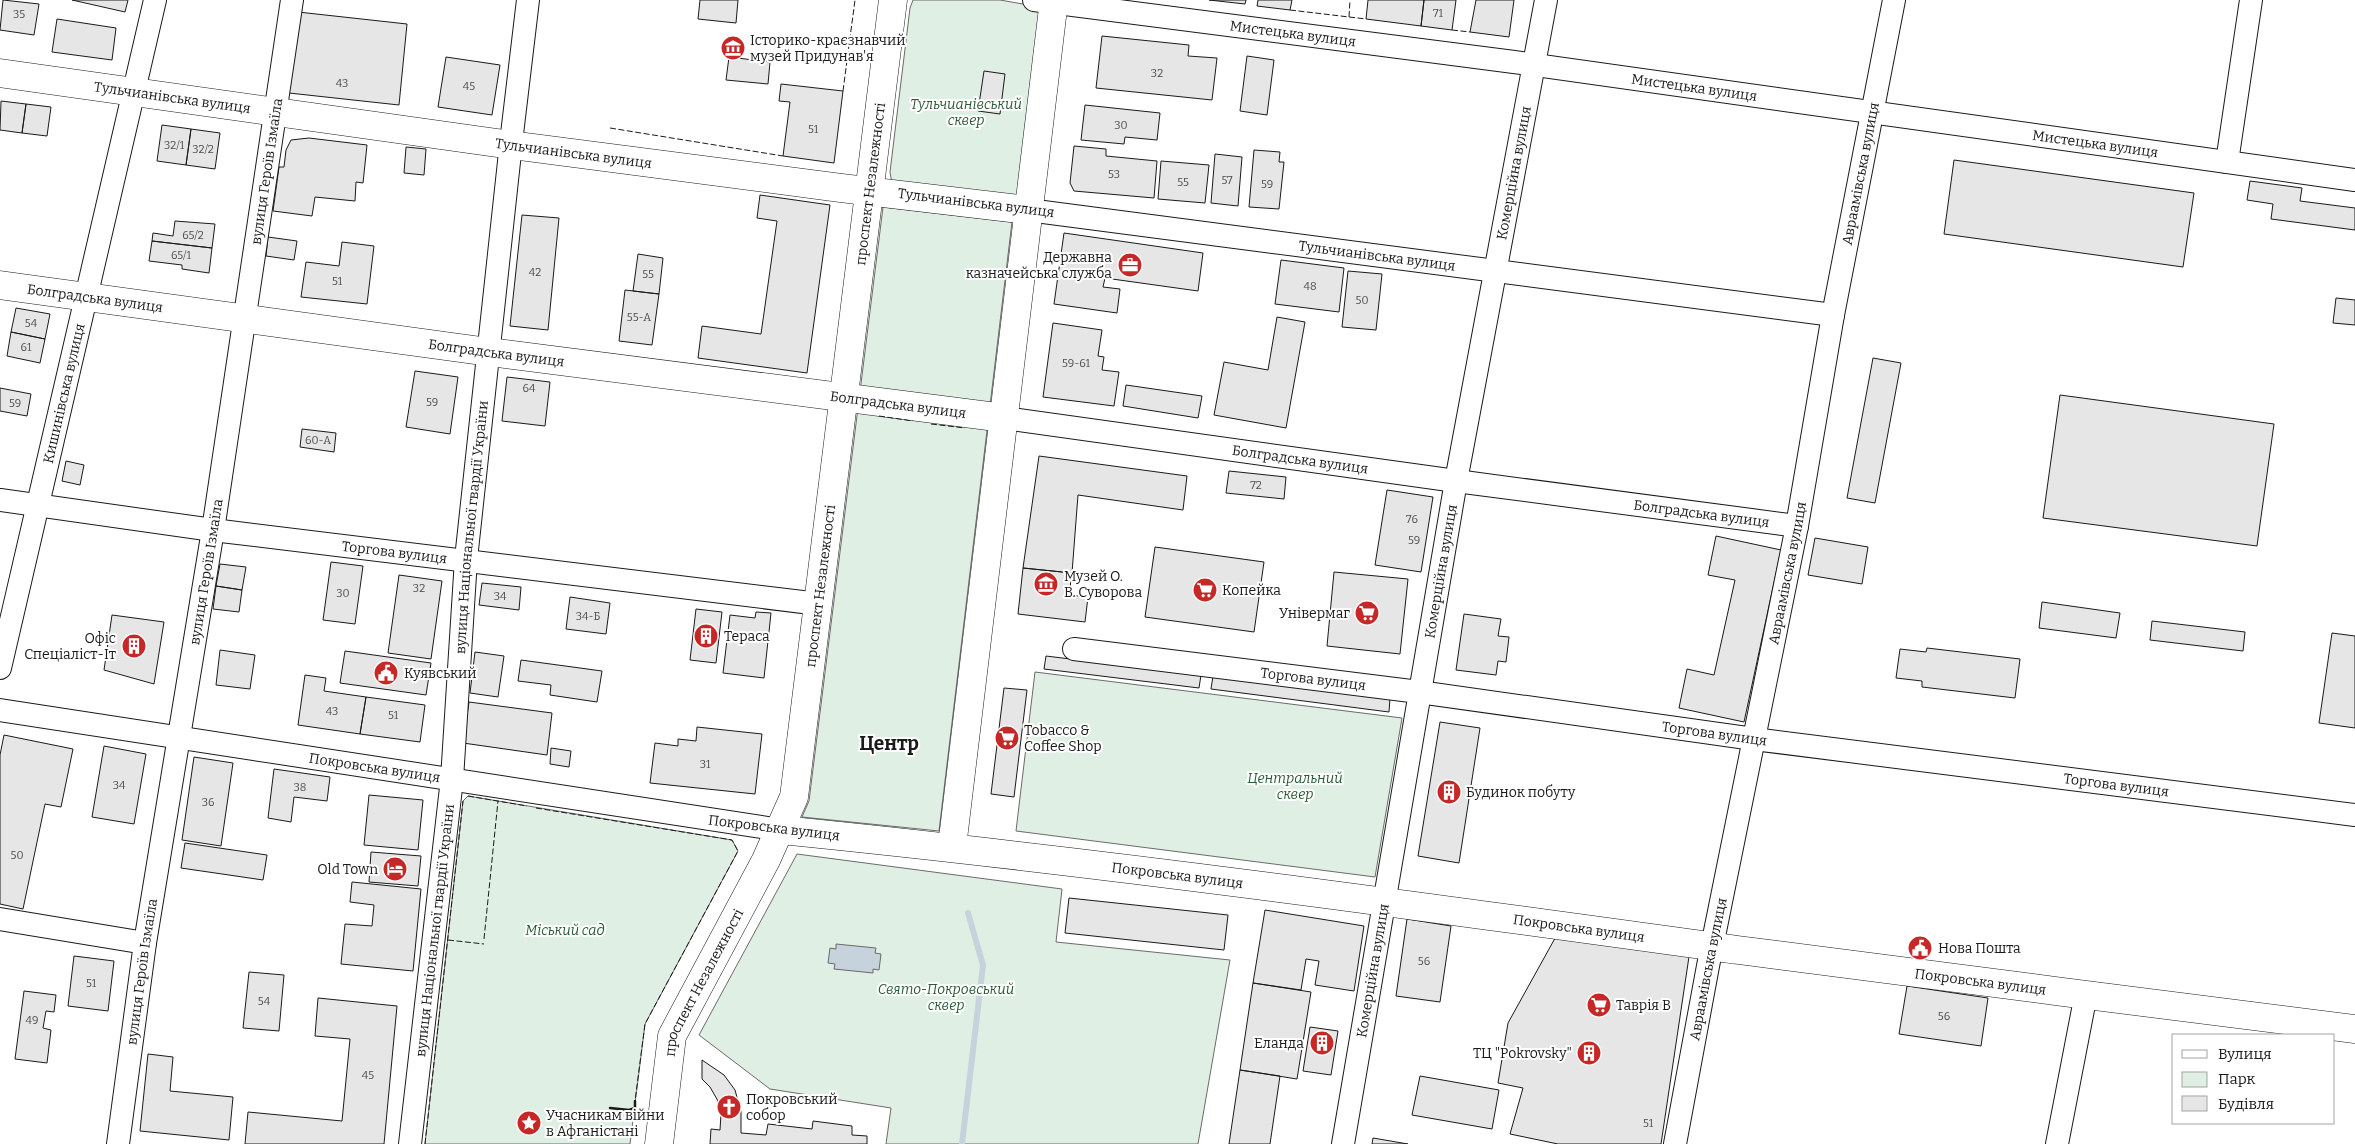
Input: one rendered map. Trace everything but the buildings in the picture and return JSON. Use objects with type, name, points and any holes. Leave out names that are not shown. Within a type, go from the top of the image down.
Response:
[{"type":"main road","name":"проспект Незалежності","points":[[659,1144],[672,1036],[781,830],[794,797],[893,0]]},
{"type":"main road","points":[[952,847],[1028,210],[1047,1]]},
{"type":"main road","name":"Тульчианівська вулиця","points":[[0,73],[511,145],[1028,210]]},
{"type":"main road","name":"Болградська вулиця","points":[[0,285],[489,352],[1004,418]]},
{"type":"main road","name":"Покровська вулиця","points":[[781,830],[952,847],[1384,900],[1712,946],[2355,1029]]},
{"type":"street","name":"Кишинівська вулиця","points":[[0,668],[155,0]]},
{"type":"street","name":"вулиця Героїв Ізмаїла","points":[[118,1144],[145,943],[214,530],[292,0]]},
{"type":"street","name":"вулиця Національної гвардії України","points":[[410,1144],[452,779],[466,559],[528,0]]},
{"type":"street","name":"Комерційна вулиця","points":[[1343,1144],[1456,481],[1497,272],[1546,0]]},
{"type":"street","name":"Авраамівська вулиця","points":[[1675,1144],[1712,946],[1796,526],[1833,315],[1894,0]]},
{"type":"street","points":[[2227,162],[2251,0]]},
{"type":"street","name":"Мистецька вулиця","points":[[1047,1],[1535,65],[1872,114],[2355,180]]},
{"type":"street","name":"Тульчианівська вулиця","points":[[1028,210],[1833,315]]},
{"type":"street","name":"Болградська вулиця","points":[[1004,418],[1796,526]]},
{"type":"street","name":"Торгова вулиця","points":[[0,500],[214,530],[466,559],[818,604]]},
{"type":"street","name":"Торгова вулиця","points":[[1074,649],[1419,692],[1754,739],[2355,816]]},
{"type":"street","name":"Покровська вулиця","points":[[0,710],[179,736],[751,827],[781,830]]},
{"type":"street","points":[[0,919],[145,943]]},
{"type":"street","points":[[2057,1144],[2086,994]]},
{"type":"green space","name":"Тульчианівський сквер","points":[[913,0],[1000,0],[1040,7],[1019,197],[892,184],[890,172],[910,8]]},
{"type":"green space","points":[[883,207],[1012,222],[939,831],[802,817],[809,801]]},
{"type":"green space","name":"Центральний сквер","points":[[1035,672],[1402,718],[1375,877],[1016,831]]},
{"type":"green space","name":"Міський сад","points":[[468,796],[732,840],[738,851],[645,1024],[630,1144],[425,1144],[463,801]]},
{"type":"green space","name":"Свято-Покровський сквер","points":[[797,854],[1062,889],[1056,942],[1230,960],[1198,1144],[886,1144],[891,1108],[770,1089],[699,1035]]},
{"type":"shaded area","points":[[836,944],[876,948],[875,953],[881,954],[879,970],[873,969],[873,973],[834,969],[835,964],[828,963],[830,948],[836,949]]},
{"type":"waterway","points":[[962,1144],[983,965],[968,913]]},
{"type":"fence","points":[[843,91],[855,0]]},
{"type":"fence","points":[[1349,17],[1350,0]]},
{"type":"fence","points":[[1290,10],[1366,19]]},
{"type":"fence","points":[[1452,30],[1470,32]]},
{"type":"fence","points":[[610,128],[783,156]]},
{"type":"fence","points":[[879,416],[913,421]]},
{"type":"fence","points":[[931,424],[965,428]]},
{"type":"fence","points":[[468,796],[527,806]]},
{"type":"fence","points":[[425,1144],[463,801]]},
{"type":"fence","points":[[484,939],[498,801]]},
{"type":"fence","points":[[536,808],[732,840],[738,851],[645,1024],[635,1101]]},
{"type":"fence","points":[[448,940],[484,944]]},
{"type":"wall","points":[[610,1108],[629,1110],[635,1108],[635,1101]]},
{"type":"place","name":"Історико-краєзнавчий музей Придунав'я","points":[[733,48]]},
{"type":"place","name":"Державна казначейська служба","points":[[1130,265]]},
{"type":"place","name":"Музей О. В. Суворова","points":[[1046,584]]},
{"type":"place","name":"Копейка","points":[[1205,590]]},
{"type":"place","name":"Універмаг","points":[[1367,613]]},
{"type":"place","name":"Тераса","points":[[706,636]]},
{"type":"place","name":"Офіс Спеціаліст-Іт","points":[[134,646]]},
{"type":"place","name":"Куявський","points":[[386,673]]},
{"type":"place","name":"Tobacco & Coffee Shop","points":[[1007,738]]},
{"type":"place","name":"Будинок побуту","points":[[1449,792]]},
{"type":"place","name":"Old Town","points":[[395,869]]},
{"type":"place","name":"Нова Пошта","points":[[1920,948]]},
{"type":"place","name":"Таврія В","points":[[1599,1005]]},
{"type":"place","name":"Еланда","points":[[1322,1043]]},
{"type":"place","name":"ТЦ \"Pokrovsky\"","points":[[1589,1053]]},
{"type":"place","name":"Покровський собор","points":[[729,1107]]},
{"type":"place","name":"Учасникам війни в Афганістані","points":[[529,1123]]},
{"type":"district","name":"Центр","points":[[889,743]]}]
